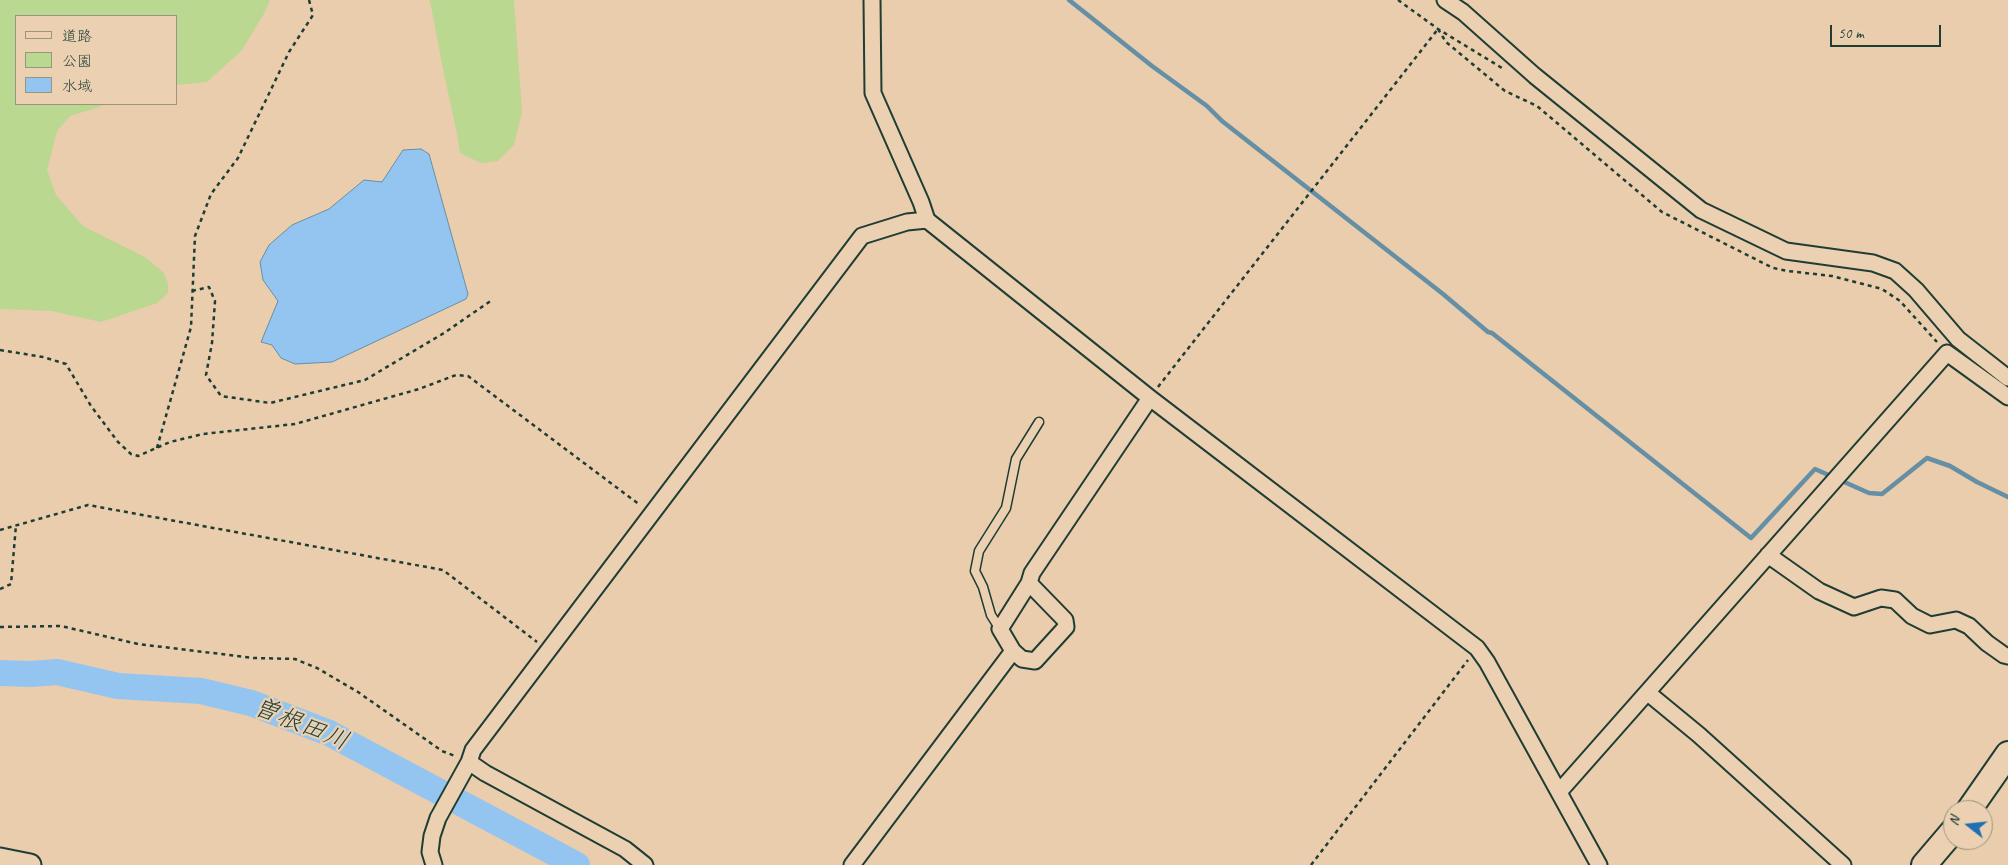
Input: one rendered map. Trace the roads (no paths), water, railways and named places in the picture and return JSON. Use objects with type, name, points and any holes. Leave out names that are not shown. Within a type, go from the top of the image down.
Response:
[{"type":"main road","points":[[1976,800],[2008,754]]},
{"type":"main road","points":[[1924,865],[1943,843]]},
{"type":"main road","points":[[0,859],[30,865]]},
{"type":"street","points":[[872,0],[873,93],[921,202],[927,220],[1150,398],[1477,648],[1487,662],[1599,865]]},
{"type":"street","points":[[1445,0],[1463,12],[1535,76],[1701,210],[1786,251],[1873,262],[1895,271],[1916,290],[1958,339],[2008,378]]},
{"type":"street","points":[[434,865],[430,852],[438,818],[467,767],[473,750],[862,236],[907,222],[927,220]]},
{"type":"street","points":[[1559,792],[1947,353],[2008,397]]},
{"type":"street","points":[[1029,583],[1065,620],[1066,627],[1035,661],[1022,660],[1013,651],[1000,629],[1029,583],[1032,573],[1150,398]]},
{"type":"street","points":[[1768,555],[1819,591],[1854,607],[1881,598],[1895,600],[1912,616],[1930,625],[1956,620],[1969,626],[1987,643],[2004,656],[2008,656]]},
{"type":"street","points":[[852,865],[1013,651]]},
{"type":"street","points":[[1648,693],[1699,735],[1843,865]]},
{"type":"street","points":[[467,767],[485,773],[625,849],[645,865]]},
{"type":"lane","points":[[1000,629],[991,615],[976,571],[979,551],[1006,508],[1016,459],[1039,422]]},
{"type":"water","points":[[421,149],[429,154],[468,294],[466,299],[332,362],[295,364],[281,358],[272,345],[261,342],[278,301],[263,280],[260,262],[269,245],[292,225],[329,209],[364,180],[382,182],[403,150]]},
{"type":"waterway","points":[[1069,0],[1152,66],[1207,106],[1222,121],[1751,538],[1815,469],[1869,493],[1882,494],[1927,458],[1950,466],[2008,497]]},
{"type":"waterway","name":"曽根田川","points":[[0,673],[31,674],[57,672],[118,686],[201,691],[251,703],[329,733],[577,865]]}]
